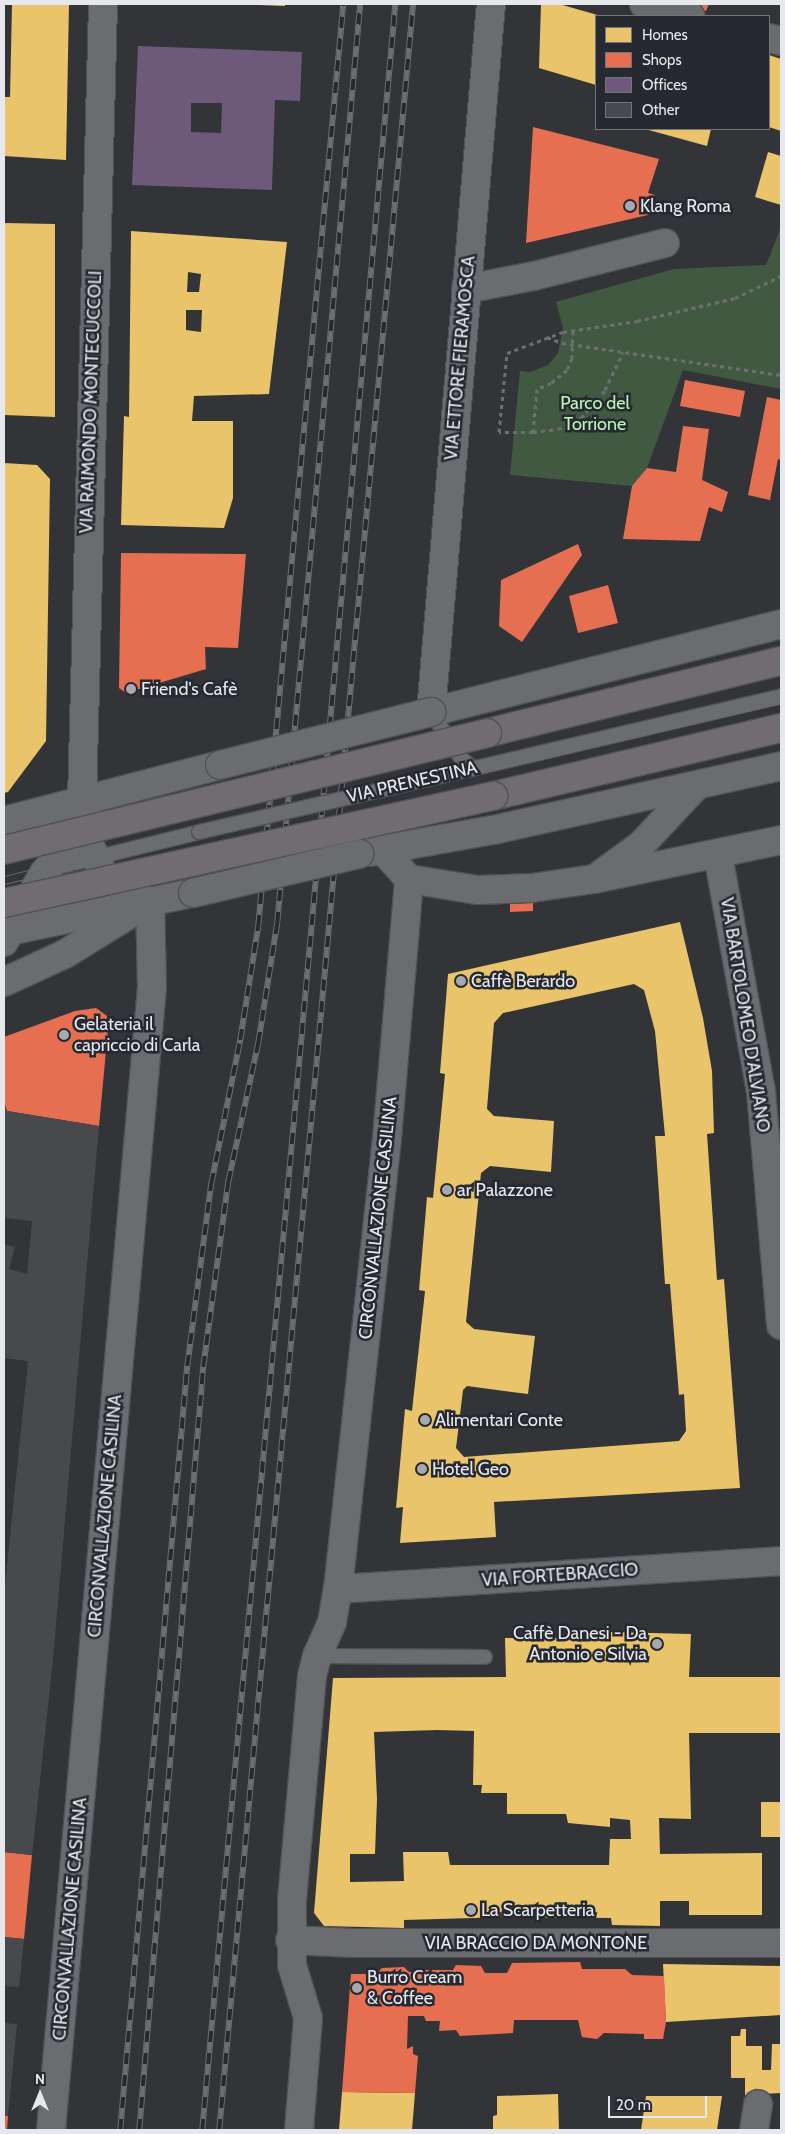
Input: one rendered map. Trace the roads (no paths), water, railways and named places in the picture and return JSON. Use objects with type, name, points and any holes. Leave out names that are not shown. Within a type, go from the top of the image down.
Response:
[{"type":"highway","points":[[4,850],[781,661]]},
{"type":"highway","points":[[4,903],[493,796],[781,728]]},
{"type":"street","name":"VIA RAIMONDO MONTECUCCOLI","points":[[94,857],[88,838],[86,811],[103,4]]},
{"type":"street","name":"VIA ETTORE FIERAMOSCA","points":[[431,712],[491,4]]},
{"type":"street","points":[[644,4],[686,15]]},
{"type":"street","points":[[466,289],[534,276],[665,243]]},
{"type":"street","points":[[4,820],[86,811],[122,792],[781,624]]},
{"type":"street","points":[[6,935],[371,852],[493,830],[695,787],[781,766]]},
{"type":"street","points":[[594,879],[641,845],[695,787]]},
{"type":"street","points":[[6,935],[44,873],[86,811]]},
{"type":"street","points":[[371,852],[409,879],[478,890],[594,879],[718,855],[781,840]]},
{"type":"street","name":"VIA BARTOLOMEO D'ALVIANO","points":[[718,855],[761,1091],[781,1325]]},
{"type":"street","points":[[94,857],[116,887],[130,896],[150,901]]},
{"type":"street","name":"CIRCONVALLAZIONE CASILINA","points":[[299,2130],[308,2018],[292,1965],[290,1940],[316,1656],[332,1622],[338,1589],[403,957],[409,879]]},
{"type":"street","points":[[4,982],[65,954],[150,901]]},
{"type":"street","name":"CIRCONVALLAZIONE CASILINA","points":[[51,2130],[152,987],[150,901]]},
{"type":"street","name":"VIA FORTEBRACCIO","points":[[338,1589],[781,1561]]},
{"type":"street","name":"VIA BRACCIO DA MONTONE","points":[[290,1940],[352,1943],[781,1943]]},
{"type":"street","points":[[754,2130],[758,2104]]},
{"type":"lane","name":"VIA PRENESTINA","points":[[44,873],[60,865],[781,696]]},
{"type":"lane","points":[[431,712],[461,758],[473,768]]},
{"type":"lane","points":[[316,1656],[485,1657]]},
{"type":"tram line","points":[[4,876],[207,825],[781,691]]},
{"type":"tram line","points":[[4,884],[781,703]]},
{"type":"railway","points":[[120,2130],[187,1366],[211,1184],[240,1040],[258,926],[343,4]]},
{"type":"railway","points":[[139,2130],[203,1367],[228,1182],[258,1043],[277,923],[360,4]]},
{"type":"railway","points":[[202,2130],[395,4]]},
{"type":"railway","points":[[219,2130],[413,4]]},
{"type":"place","name":"Klang Roma","points":[[630,206]]},
{"type":"place","name":"Friend's Cafè","points":[[131,689]]},
{"type":"place","name":"Caffè Berardo","points":[[461,981]]},
{"type":"place","name":"Gelateria il capriccio di Carla","points":[[64,1035]]},
{"type":"place","name":"ar Palazzone","points":[[447,1190]]},
{"type":"place","name":"Alimentari Conte","points":[[425,1420]]},
{"type":"place","name":"Hotel Geo","points":[[422,1469]]},
{"type":"place","name":"Caffè Danesi - Da Antonio e Silvia","points":[[657,1644]]},
{"type":"place","name":"La Scarpetteria","points":[[471,1910]]},
{"type":"place","name":"Burro Cream & Coffee","points":[[357,1988]]},
{"type":"park label","name":"Parco del Torrione","points":[[595,414]]}]
